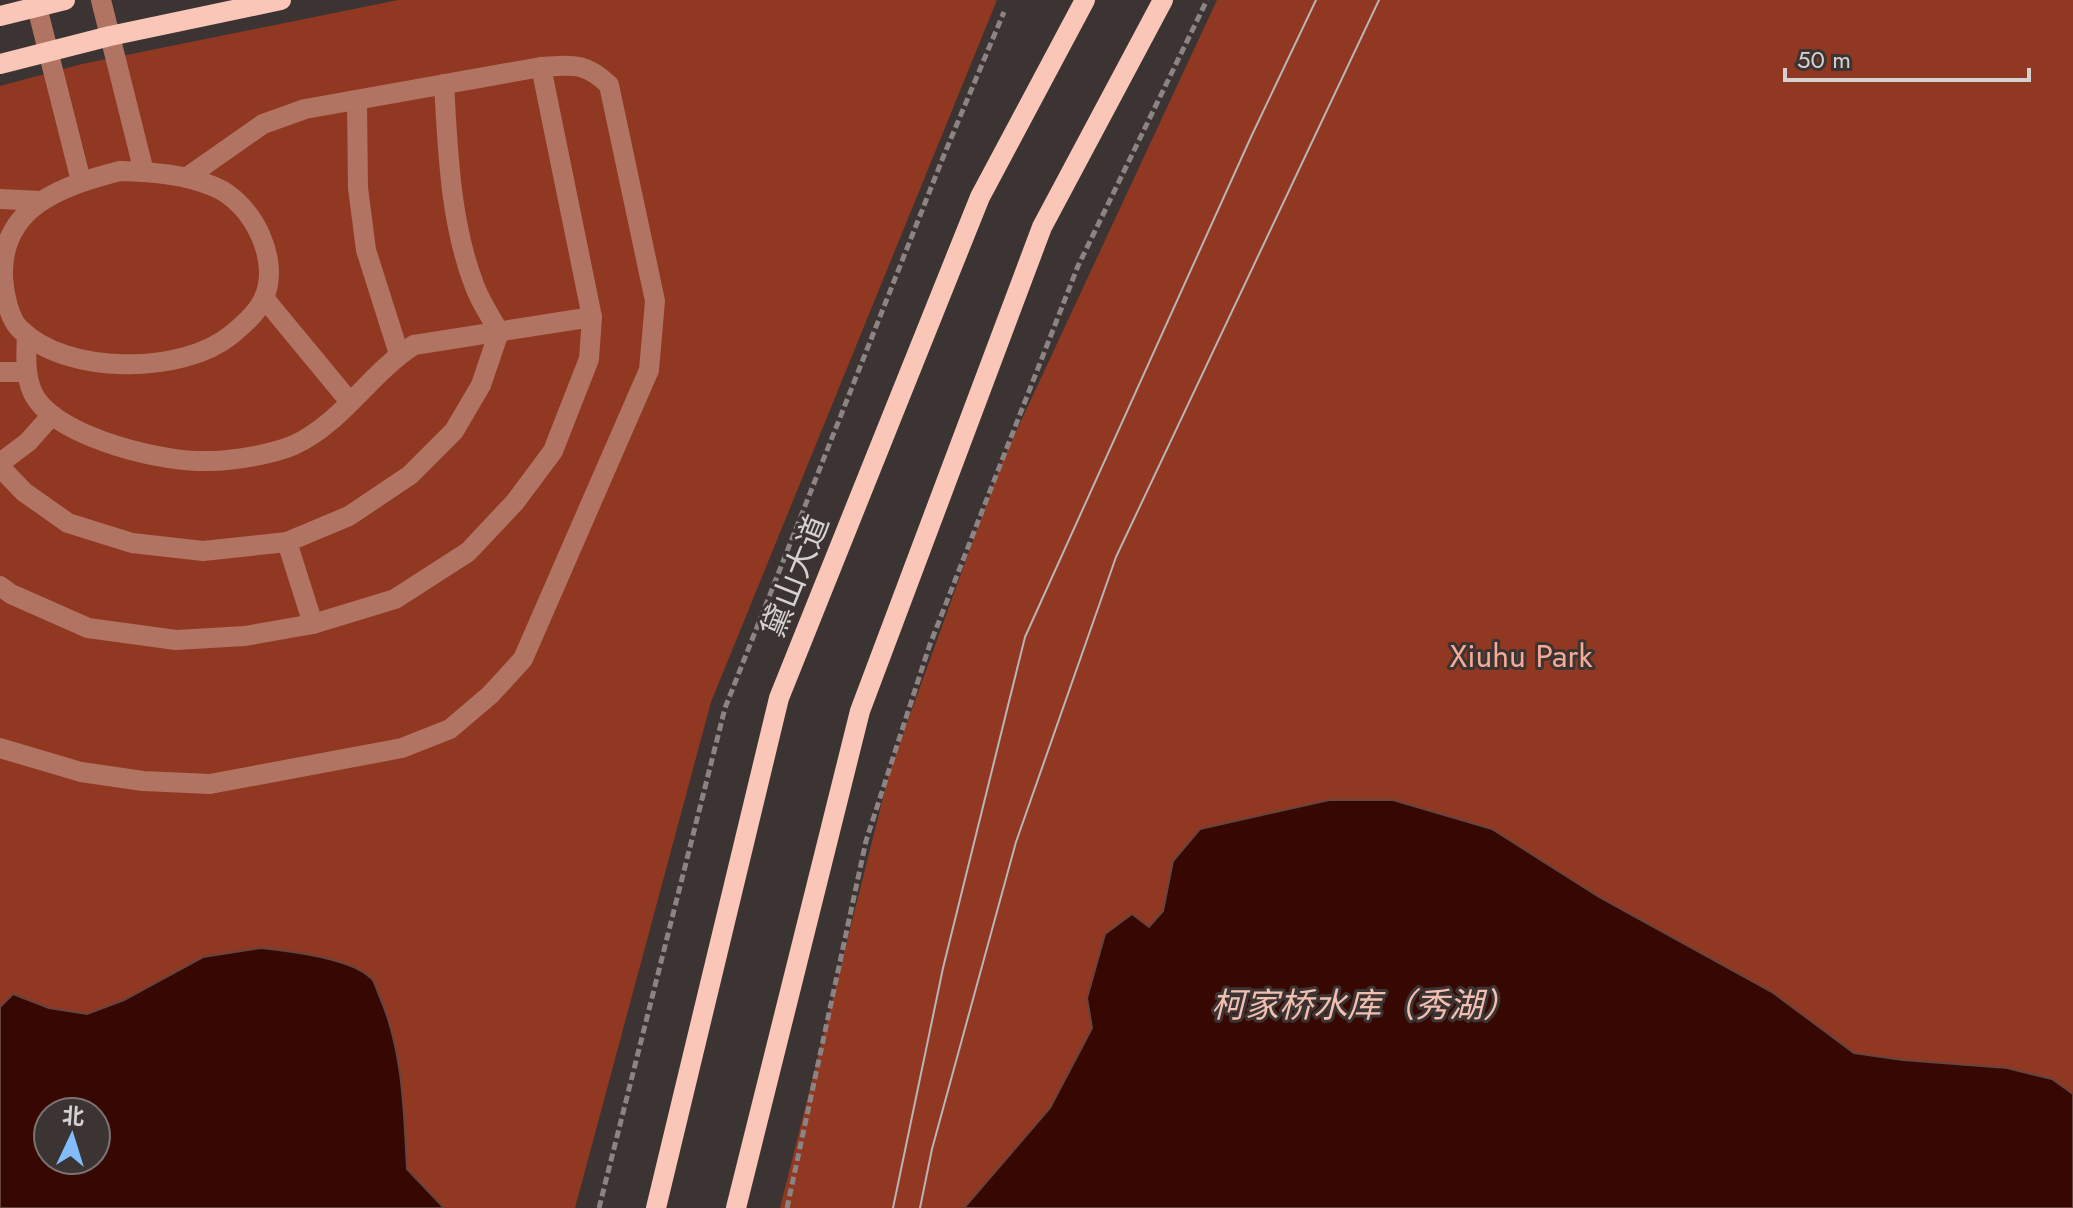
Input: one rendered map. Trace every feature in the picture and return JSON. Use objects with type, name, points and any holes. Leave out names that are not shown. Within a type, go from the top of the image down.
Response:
[{"type":"main road","points":[[0,16],[65,0]]},
{"type":"main road","points":[[0,64],[110,36],[281,0]]},
{"type":"main road","name":"黛山大道","points":[[656,1208],[779,698],[980,197],[1085,0]]},
{"type":"main road","points":[[736,1208],[860,711],[1042,227],[1163,0]]},
{"type":"lane","points":[[101,0],[144,172]]},
{"type":"lane","points":[[37,7],[81,181]]},
{"type":"lane","points":[[0,748],[81,772],[143,781],[210,784],[402,748],[450,729],[490,695],[523,659],[649,370],[655,301],[609,85],[593,70],[568,65],[541,67],[305,109],[263,124],[186,178]]},
{"type":"lane","points":[[0,586],[11,594],[88,628],[176,640],[245,636],[313,624],[395,599],[468,552],[515,502],[553,451],[589,359],[592,317],[541,67]]},
{"type":"lane","points":[[52,415],[28,442],[0,465],[24,492],[68,523],[132,543],[203,551],[287,542],[349,516],[410,475],[454,431],[481,385],[499,332],[475,289],[461,240],[449,172],[444,84]]},
{"type":"lane","points":[[357,100],[358,188],[366,250],[399,354]]},
{"type":"lane","points":[[120,171],[186,178],[218,188],[245,209],[262,237],[269,266],[264,298],[248,322],[220,344],[181,359],[132,364],[83,361],[43,348],[17,327],[4,289],[1,256],[14,225],[41,201],[81,181],[120,171]]},
{"type":"lane","points":[[0,199],[41,201]]},
{"type":"lane","points":[[264,298],[350,402]]},
{"type":"lane","points":[[27,335],[26,372],[36,399],[60,422],[98,440],[153,455],[210,461],[291,446],[327,426],[399,354],[414,345],[592,317]]},
{"type":"lane","points":[[0,372],[26,372]]},
{"type":"lane","points":[[287,542],[313,624]]},
{"type":"path","points":[[787,1208],[866,841],[929,647],[1078,266],[1207,0]]},
{"type":"path","points":[[599,1208],[725,708],[1004,12]]},
{"type":"green space","points":[[398,0],[997,0],[711,702],[575,1208],[0,1208],[0,86],[82,64]]},
{"type":"green space","name":"Xiuhu Park","points":[[1217,0],[2073,0],[2073,1208],[780,1208],[890,770],[1000,466]]},
{"type":"water","name":"柯家桥水库（秀湖）","points":[[1329,800],[1393,800],[1492,829],[1599,897],[1772,992],[1854,1053],[2007,1068],[2052,1079],[2073,1094],[2073,1208],[964,1208],[1050,1108],[1092,1028],[1087,998],[1105,934],[1132,914],[1149,927],[1163,911],[1173,861],[1200,829]]},
{"type":"water","points":[[261,948],[320,957],[363,972],[375,984],[398,1058],[407,1169],[444,1208],[0,1208],[0,1007],[13,994],[49,1008],[87,1014],[124,1000],[203,957]]},
{"type":"tram line","points":[[893,1208],[943,968],[1025,637],[1316,0]]},
{"type":"tram line","points":[[920,1208],[932,1149],[1016,842],[1116,557],[1379,0]]}]
